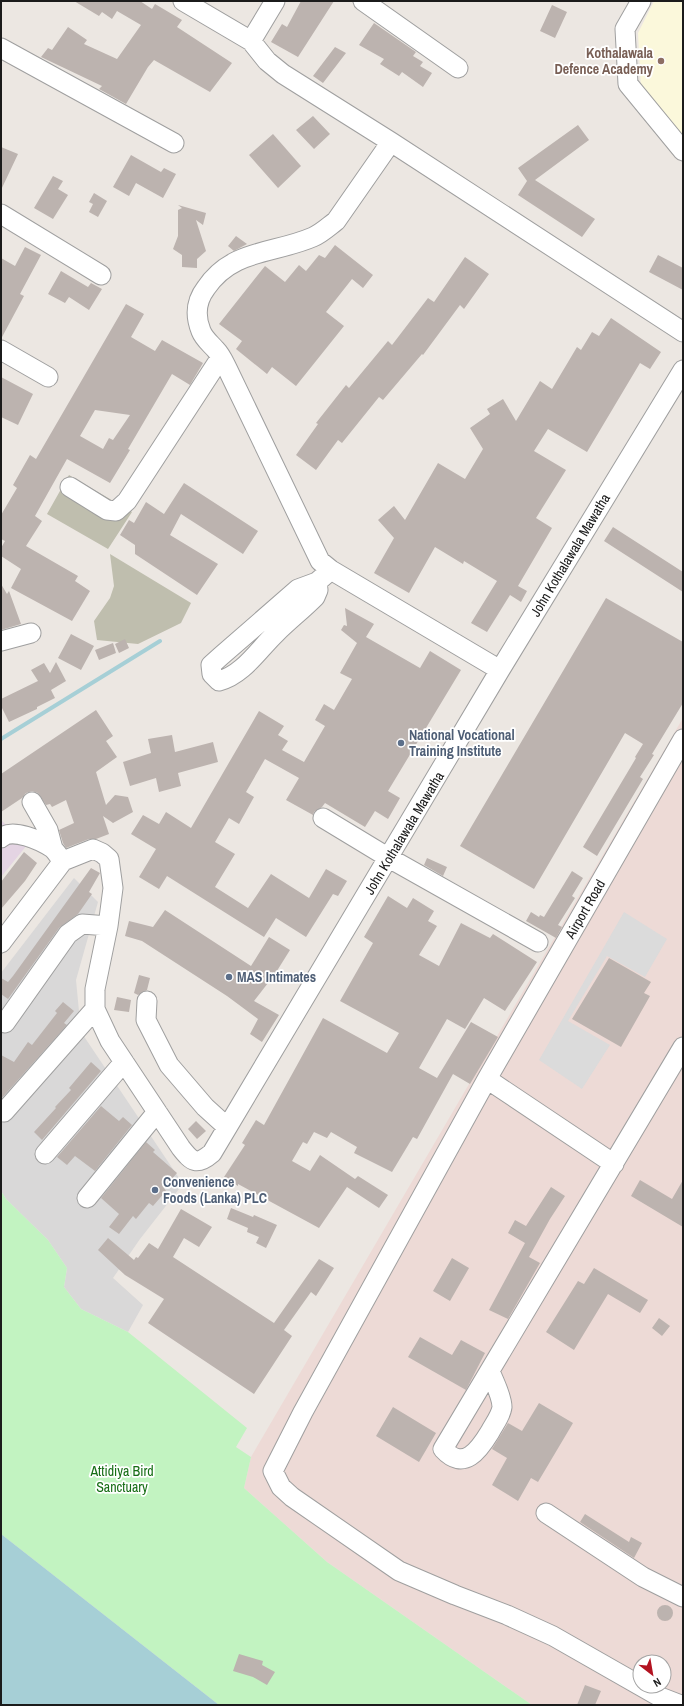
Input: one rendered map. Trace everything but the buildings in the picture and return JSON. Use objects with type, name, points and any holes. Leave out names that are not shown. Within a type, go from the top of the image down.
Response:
[{"type":"street","points":[[183,1],[251,41],[267,61],[283,74],[391,142],[683,332]]},
{"type":"street","points":[[251,41],[275,1]]},
{"type":"street","points":[[363,1],[458,68]]},
{"type":"street","points":[[641,1],[625,29],[628,84],[683,151]]},
{"type":"street","points":[[1,48],[174,143]]},
{"type":"street","points":[[324,576],[298,589],[211,665],[212,674],[219,681],[229,678],[249,661],[276,633],[315,597],[324,576],[320,561],[221,357],[201,332],[197,319],[197,307],[201,294],[212,279],[225,266],[239,259],[311,237],[323,232],[336,222],[391,142]]},
{"type":"street","points":[[1,214],[101,275]]},
{"type":"street","points":[[1,350],[48,377]]},
{"type":"street","points":[[70,487],[106,510],[116,511],[126,501],[221,357]]},
{"type":"street","name":"John Kothalawala Mawatha","points":[[157,1112],[181,1148],[190,1158],[195,1161],[201,1161],[212,1153],[500,670],[683,370]]},
{"type":"street","points":[[324,576],[500,670]]},
{"type":"street","points":[[1,641],[31,633]]},
{"type":"street","name":"Airport Road","points":[[681,1705],[660,1697],[553,1636],[507,1615],[454,1595],[399,1571],[292,1497],[281,1487],[273,1471],[303,1412],[487,1079],[683,739]]},
{"type":"street","points":[[32,802],[48,830],[58,855]]},
{"type":"street","points":[[323,818],[389,858],[538,942]]},
{"type":"street","points":[[1,838],[10,833],[20,834],[58,855],[93,849],[102,853],[109,859],[114,888],[95,989],[95,1009],[110,1040],[157,1112],[87,1198]]},
{"type":"street","points":[[1,943],[58,855]]},
{"type":"street","points":[[5,1024],[68,934],[82,924],[108,926]]},
{"type":"street","points":[[147,1001],[146,1020],[169,1065],[205,1108],[227,1127]]},
{"type":"street","points":[[4,1112],[95,1009]]},
{"type":"street","points":[[490,1371],[683,1047]]},
{"type":"street","points":[[45,1154],[124,1062]]},
{"type":"street","points":[[487,1079],[614,1164]]},
{"type":"street","points":[[546,1513],[643,1577],[683,1597]]},
{"type":"shaded area","name":"Kothalawala Defence Academy","points":[[654,1],[683,1],[683,139],[641,89],[638,33]]},
{"type":"shaded area","points":[[69,475],[132,512],[108,549],[47,514]]},
{"type":"shaded area","points":[[110,554],[191,603],[181,623],[138,644],[97,640],[94,621],[110,598],[114,586]]},
{"type":"shaded area","points":[[683,718],[683,1705],[532,1705],[327,1562],[244,1488],[251,1457]]},
{"type":"shaded area","points":[[1,820],[27,845],[1,877]]},
{"type":"shaded area","points":[[74,878],[98,902],[76,980],[81,1032],[183,1184],[140,1239],[113,1278],[143,1305],[128,1332],[81,1309],[64,1287],[67,1268],[48,1240],[6,1199],[1,1191],[1,973]]},
{"type":"shaded area","points":[[624,912],[667,939],[645,977],[607,956],[568,1021],[610,1045],[582,1089],[539,1060]]},
{"type":"green space","name":"Attidiya Bird Sanctuary","points":[[1,1191],[6,1199],[48,1240],[67,1268],[64,1287],[81,1309],[128,1332],[247,1428],[236,1447],[251,1457],[244,1488],[327,1562],[532,1705],[219,1705],[1,1534]]},
{"type":"water","points":[[1,1534],[219,1705],[1,1705]]},
{"type":"waterway","points":[[1,739],[160,641]]},
{"type":"place","name":"Kothalawala Defence Academy","points":[[661,61]]},
{"type":"place","name":"National Vocational Training Institute","points":[[401,743]]},
{"type":"place","name":"MAS Intimates","points":[[229,977]]},
{"type":"place","name":"Convenience Foods (Lanka) PLC","points":[[155,1190]]}]
